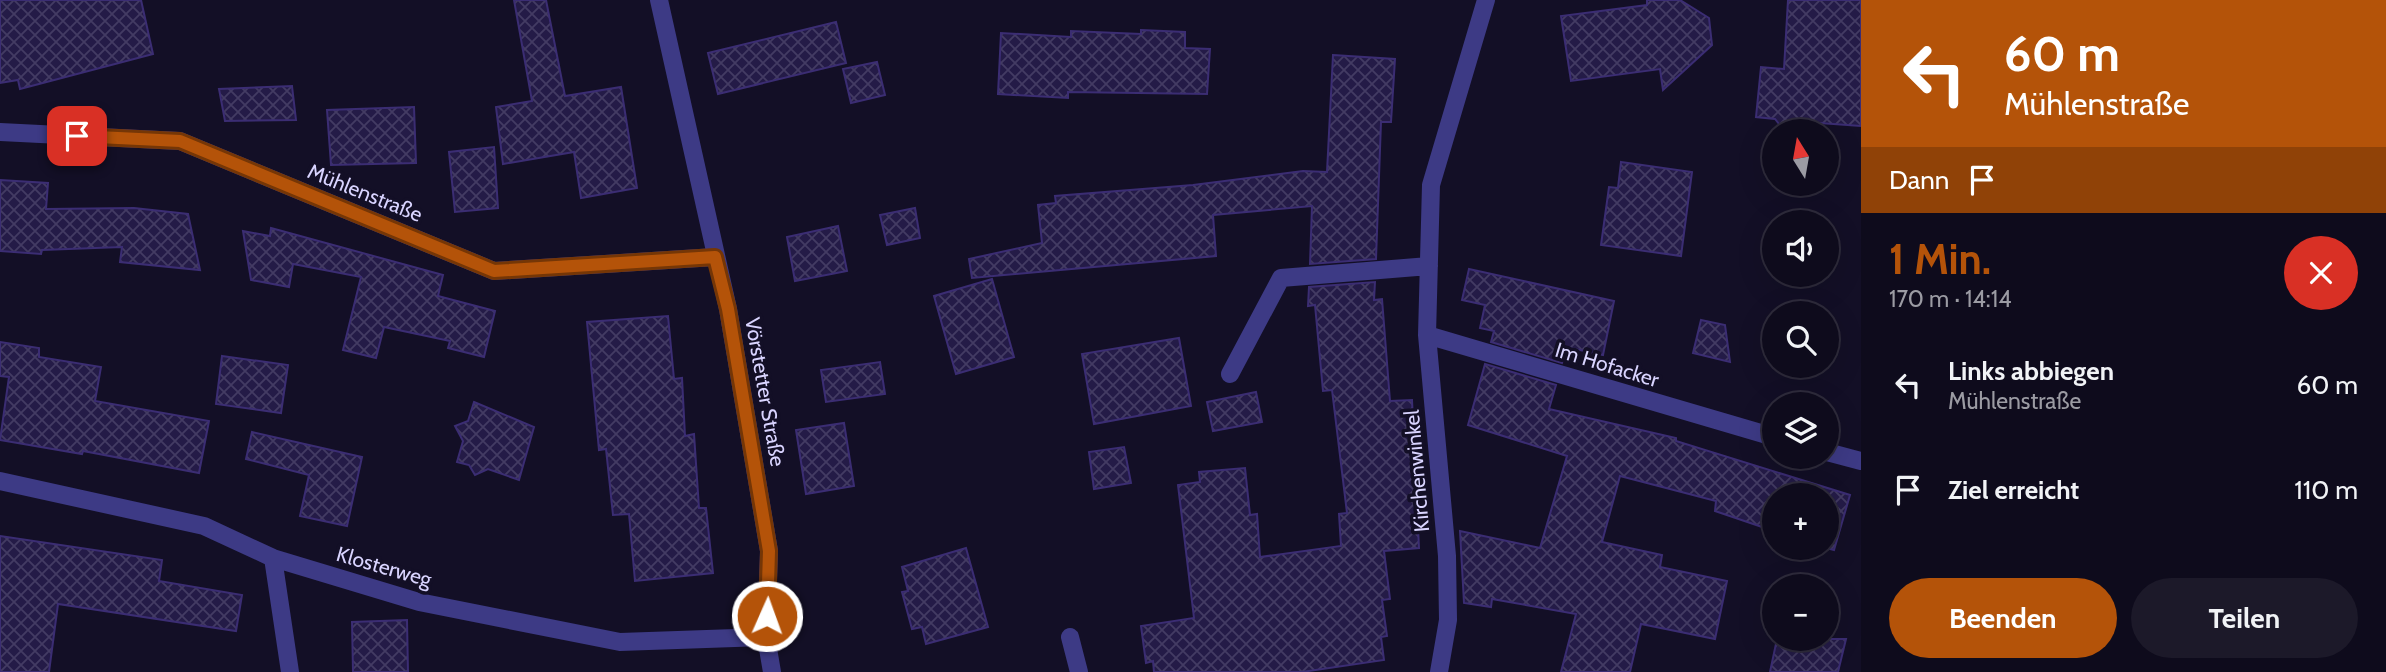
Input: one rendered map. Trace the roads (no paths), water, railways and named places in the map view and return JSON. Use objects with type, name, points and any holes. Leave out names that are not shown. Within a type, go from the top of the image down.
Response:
[{"type":"street","name":"Vörstetter Straße","points":[[659,0],[728,309],[769,551],[766,637],[772,672]]},
{"type":"street","name":"Kirchenwinkel","points":[[1439,672],[1448,620],[1447,555],[1427,335],[1431,186],[1486,0]]},
{"type":"street","name":"Mühlenstraße","points":[[0,132],[180,141],[494,271],[715,257]]},
{"type":"street","points":[[1230,374],[1281,278],[1429,266]]},
{"type":"street","name":"Im Hofacker","points":[[1427,335],[1762,433]]},
{"type":"street","points":[[1839,455],[1861,461]]},
{"type":"street","name":"Klosterweg","points":[[0,481],[204,526],[273,558],[419,602],[620,642],[766,637]]},
{"type":"street","points":[[273,558],[290,672]]},
{"type":"street","points":[[1070,637],[1079,672]]}]
